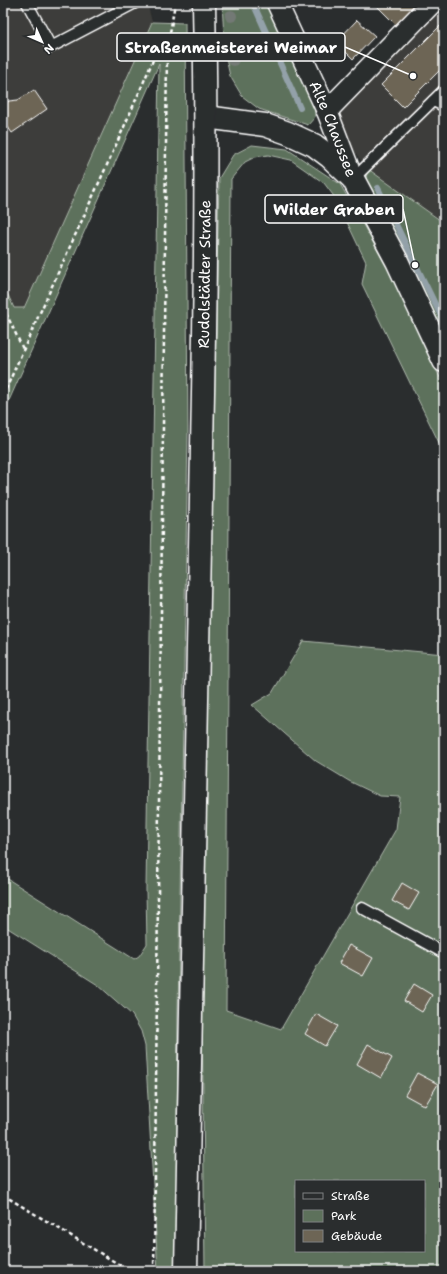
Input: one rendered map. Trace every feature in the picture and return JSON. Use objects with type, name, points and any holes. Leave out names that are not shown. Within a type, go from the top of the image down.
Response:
[{"type":"main road","name":"Rudolstädter Straße","points":[[186,1271],[189,1014],[202,432],[206,117],[204,3]]},
{"type":"main road","points":[[206,117],[265,125],[288,133],[314,145],[330,157],[353,179]]},
{"type":"main road","name":"Alte Chaussee","points":[[353,179],[397,261],[444,361]]},
{"type":"street","name":"Alte Chaussee","points":[[277,3],[327,111],[353,179]]},
{"type":"street","points":[[327,111],[432,3]]},
{"type":"lane","points":[[27,3],[51,47],[135,3]]},
{"type":"lane","points":[[353,179],[444,90]]},
{"type":"lane","points":[[433,101],[444,106]]},
{"type":"lane","points":[[362,908],[444,953]]},
{"type":"path","points":[[154,1271],[167,51],[175,3]]},
{"type":"path","points":[[3,396],[124,128],[156,53],[167,51]]},
{"type":"path","points":[[3,306],[23,349]]},
{"type":"path","points":[[3,1195],[130,1271]]},
{"type":"shaded area","points":[[3,3],[147,3],[152,22],[24,308],[14,308],[3,284]]},
{"type":"shaded area","points":[[432,3],[444,3],[444,223],[368,169],[327,111]]},
{"type":"green space","points":[[222,3],[267,3],[314,106],[315,117],[308,125],[259,109],[242,96],[230,76],[225,54]]},
{"type":"green space","points":[[152,22],[185,23],[188,432],[178,1012],[176,1271],[158,1271],[145,1046],[141,1031],[132,1015],[98,985],[3,925],[3,876],[134,959],[139,956],[147,944],[146,889],[159,64],[3,414],[3,284],[14,308],[24,308]]},
{"type":"green space","points":[[252,145],[287,149],[340,184],[388,269],[444,386],[444,453],[362,284],[366,262],[336,199],[324,183],[291,160],[268,155],[255,157],[245,162],[231,179],[226,1010],[281,1029],[396,829],[400,797],[380,796],[349,781],[316,761],[252,705],[272,693],[303,641],[444,654],[444,1271],[205,1271],[202,1005],[219,178],[233,155]]},
{"type":"green space","points":[[368,169],[444,223],[444,341],[365,182]]},
{"type":"building","points":[[374,3],[416,3],[410,9],[412,11],[397,26]]},
{"type":"building","points":[[357,20],[375,36],[353,59],[336,42]]},
{"type":"building","points":[[440,26],[444,30],[444,66],[403,107],[381,85]]},
{"type":"building","points":[[34,90],[47,109],[12,133],[3,120],[3,106],[9,101],[18,100]]},
{"type":"building","points":[[402,883],[419,893],[409,910],[392,901]]},
{"type":"building","points":[[349,945],[373,958],[363,976],[339,963]]},
{"type":"building","points":[[414,984],[432,995],[422,1012],[404,1001]]},
{"type":"building","points":[[316,1014],[337,1026],[325,1046],[305,1034]]},
{"type":"building","points":[[368,1044],[392,1058],[381,1078],[357,1064]]},
{"type":"building","points":[[417,1073],[438,1084],[425,1106],[405,1095]]},
{"type":"waterway","points":[[253,3],[300,108]]},
{"type":"waterway","points":[[378,188],[444,322]]},
{"type":"place","name":"Straßenmeisterei Weimar","points":[[413,76]]},
{"type":"place","name":"Wilder Graben","points":[[415,265]]}]
